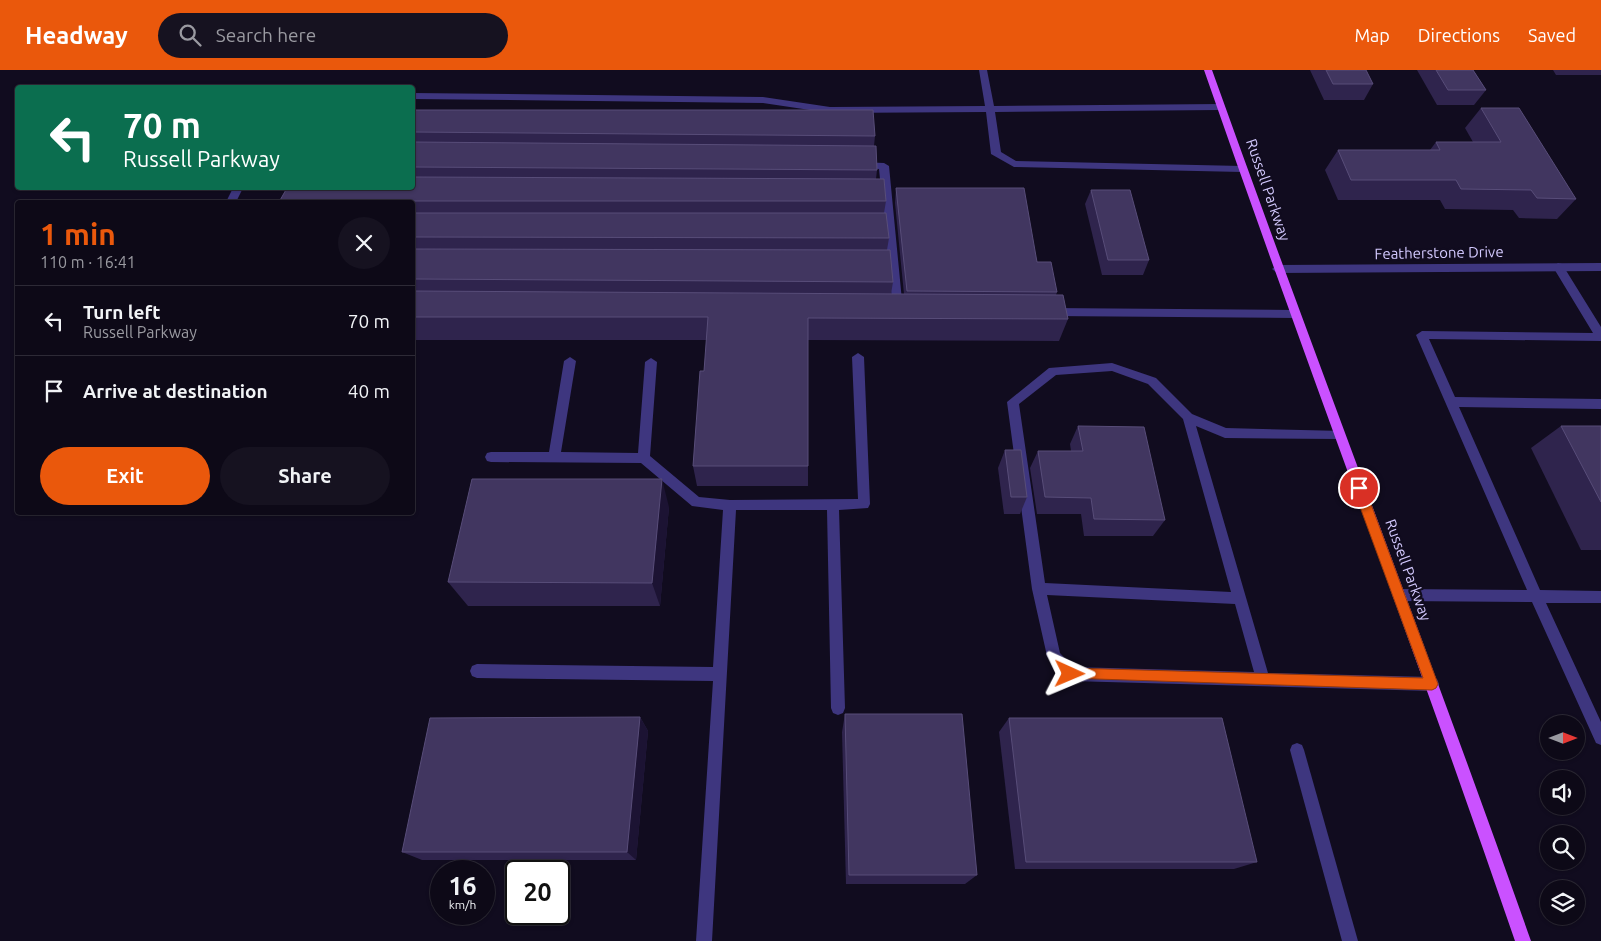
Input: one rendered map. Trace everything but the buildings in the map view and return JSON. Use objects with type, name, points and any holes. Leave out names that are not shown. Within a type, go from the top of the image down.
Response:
[{"type":"main road","name":"Russell Parkway","points":[[1208,70],[1277,269],[1432,684],[1523,941]]},
{"type":"street","points":[[983,70],[996,154],[1014,164],[1242,169]]},
{"type":"street","points":[[415,96],[763,100],[830,110],[1220,107]]},
{"type":"street","points":[[844,165],[884,166],[882,199],[885,231],[889,268],[898,311]]},
{"type":"street","points":[[1558,267],[1601,337]]},
{"type":"street","name":"Featherstone Drive","points":[[1277,269],[1601,267]]},
{"type":"street","points":[[1036,312],[1294,314]]},
{"type":"street","points":[[1601,337],[1422,335],[1536,596],[1601,738]]},
{"type":"street","points":[[491,457],[644,458],[696,502],[730,505],[864,504],[858,357]]},
{"type":"street","points":[[554,457],[570,361]]},
{"type":"street","points":[[644,458],[651,362]]},
{"type":"street","points":[[1339,434],[1225,433],[1188,417],[1152,381],[1112,367],[1053,371],[1013,402],[1039,589],[1054,656],[1070,674],[1432,684]]},
{"type":"street","points":[[1452,402],[1601,404]]},
{"type":"street","points":[[1188,417],[1263,679]]},
{"type":"street","points":[[833,504],[838,708]]},
{"type":"street","points":[[704,941],[730,505]]},
{"type":"street","points":[[1039,589],[1240,598]]},
{"type":"street","points":[[1399,595],[1601,597]]},
{"type":"street","points":[[477,671],[720,674]]},
{"type":"street","points":[[1297,750],[1350,941]]},
{"type":"route","points":[[1070,674],[1432,684],[1359,488]]}]
